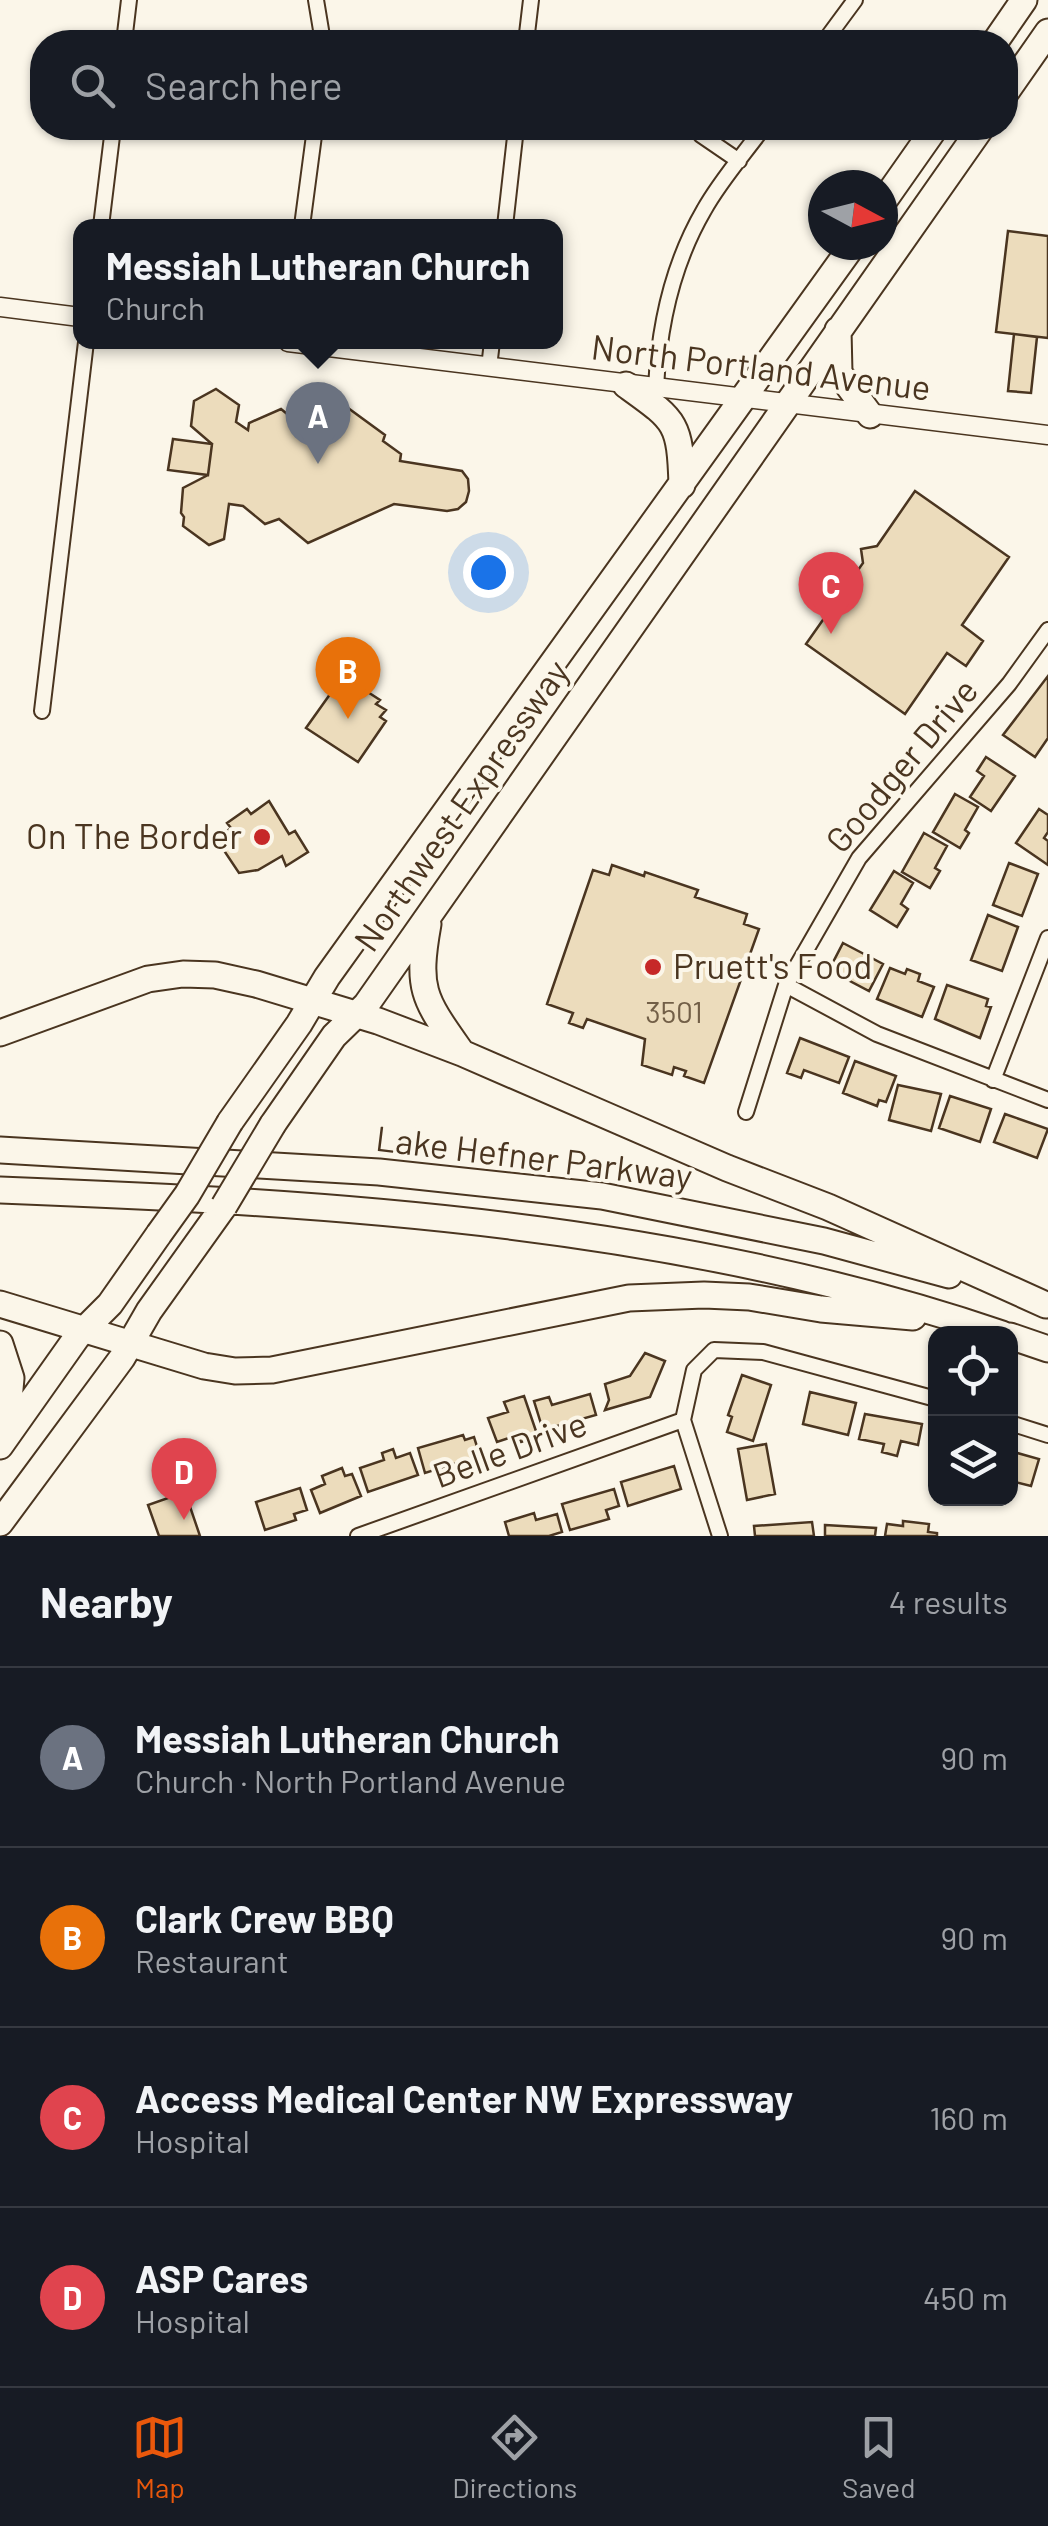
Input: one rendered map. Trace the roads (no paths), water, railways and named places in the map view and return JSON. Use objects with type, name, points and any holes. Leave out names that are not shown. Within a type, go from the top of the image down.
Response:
[{"type":"highway","points":[[1003,30],[1024,0]]},
{"type":"highway","points":[[1018,75],[1048,32]]},
{"type":"highway","points":[[898,181],[927,140]]},
{"type":"highway","name":"Northwest Expressway","points":[[0,1525],[132,1342],[272,1124],[334,1036],[366,1004],[430,914],[972,140]]},
{"type":"highway","name":"Northwest Expressway","points":[[2,1442],[87,1328],[110,1304],[187,1195],[230,1122],[313,1000],[842,260]]},
{"type":"highway","points":[[838,330],[840,373],[870,415]]},
{"type":"highway","points":[[626,385],[662,410],[675,427],[680,443],[682,485]]},
{"type":"highway","points":[[430,914],[422,982],[436,1017],[462,1053]]},
{"type":"highway","points":[[0,1033],[116,989],[183,974],[215,976],[313,1000],[462,1053],[727,1168],[828,1207],[1047,1305]]},
{"type":"highway","name":"Lake Hefner Parkway","points":[[0,1150],[379,1172],[602,1196],[824,1241],[1047,1305]]},
{"type":"highway","name":"Lake Hefner Parkway","points":[[0,1190],[410,1213],[520,1225],[646,1244],[771,1269],[979,1326]]},
{"type":"highway","points":[[0,1304],[204,1366],[235,1371],[272,1370],[610,1302],[664,1295],[749,1298],[820,1309],[968,1322]]},
{"type":"highway","points":[[1018,1339],[1048,1349]]},
{"type":"highway","points":[[0,1344],[11,1378],[2,1442]]},
{"type":"main road","points":[[0,307],[73,315]]},
{"type":"main road","name":"North Portland Avenue","points":[[344,349],[1048,435]]},
{"type":"street","points":[[125,30],[129,0]]},
{"type":"street","points":[[316,0],[321,30]]},
{"type":"street","points":[[527,30],[531,0]]},
{"type":"street","points":[[833,30],[855,0]]},
{"type":"street","points":[[101,219],[111,140]]},
{"type":"street","points":[[303,219],[313,140]]},
{"type":"street","points":[[506,219],[515,140]]},
{"type":"street","points":[[708,140],[739,161]]},
{"type":"street","points":[[656,388],[672,276],[704,209],[753,140]]},
{"type":"street","points":[[42,712],[85,349]]},
{"type":"street","points":[[489,367],[491,349]]},
{"type":"street","name":"Goodger Drive","points":[[746,1112],[786,985],[859,858],[1009,684],[1048,630]]},
{"type":"street","points":[[993,1080],[1048,938]]},
{"type":"street","points":[[786,985],[876,1034],[1048,1100]]},
{"type":"street","points":[[720,1536],[683,1420],[694,1370],[714,1350],[764,1352],[928,1397]]},
{"type":"street","name":"Belle Drive","points":[[358,1536],[683,1420]]},
{"type":"street","points":[[1018,1426],[1048,1435]]},
{"type":"street","points":[[0,1525],[12,1536]]},
{"type":"place","name":"Messiah Lutheran Church","points":[[318,464]]},
{"type":"place","name":"Access Medical Center NW Expressway","points":[[831,634]]},
{"type":"place","name":"Clark Crew BBQ","points":[[348,719]]},
{"type":"place","name":"On The Border","points":[[262,837]]},
{"type":"place","name":"Pruett's Food","points":[[653,967]]},
{"type":"place","name":"ASP Cares","points":[[184,1520]]}]
